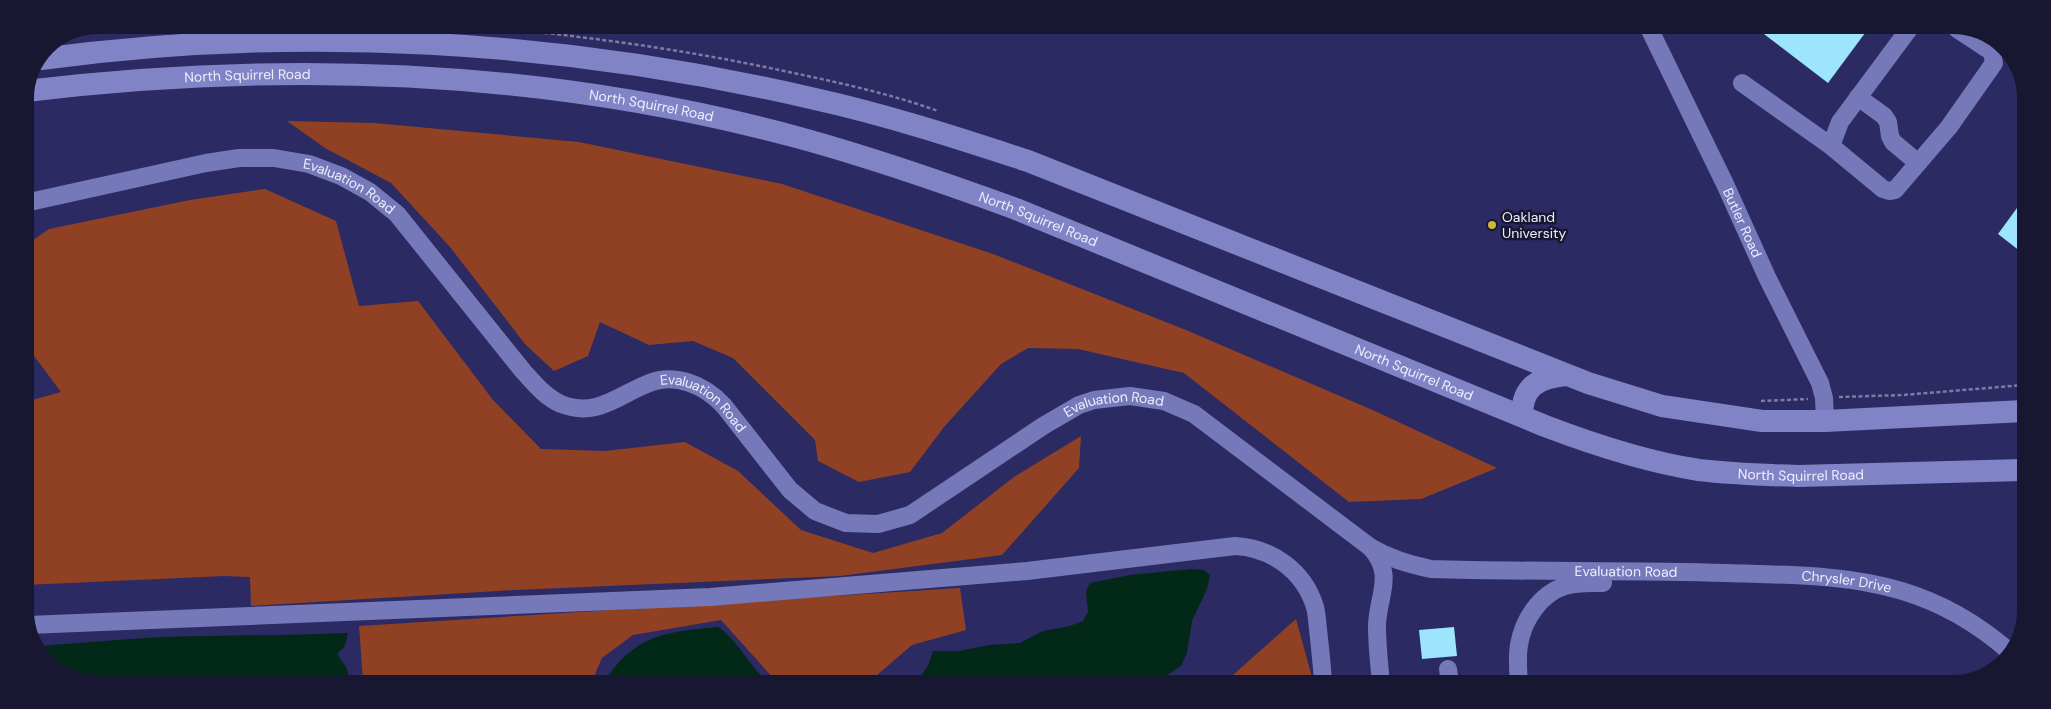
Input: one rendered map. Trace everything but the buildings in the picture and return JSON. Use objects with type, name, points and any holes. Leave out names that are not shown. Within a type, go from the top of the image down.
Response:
[{"type":"main road","points":[[48,58],[139,48],[217,43],[334,40],[383,41],[489,48],[620,62],[764,87],[947,134],[1028,161],[1566,375],[1636,399],[1688,411],[1762,421],[1825,421],[2017,411]]},
{"type":"main road","name":"North Squirrel Road","points":[[35,90],[131,80],[243,74],[296,73],[417,76],[472,80],[592,95],[739,123],[857,155],[1016,209],[1522,416],[1617,452],[1698,470],[1798,476],[2017,470]]},
{"type":"main road","points":[[1522,416],[1523,402],[1530,388],[1545,378],[1566,375]]},
{"type":"street","name":"Butler Road","points":[[1652,34],[1725,184],[1767,277],[1820,383],[1824,398],[1825,421]]},
{"type":"street","points":[[1831,146],[1840,122],[1905,34]]},
{"type":"street","points":[[1742,83],[1831,146],[1883,189],[1895,190],[1949,126],[1994,63],[1992,52],[1967,35]]},
{"type":"street","points":[[1858,97],[1884,116],[1888,122],[1893,142],[1918,163]]},
{"type":"street","name":"Evaluation Road","points":[[34,201],[206,163],[239,158],[274,158],[309,164],[341,176],[370,192],[397,214],[523,370],[546,394],[559,403],[574,408],[592,408],[606,405],[650,382],[668,380],[684,381],[702,388],[724,406],[790,490],[815,511],[846,522],[878,524],[910,515],[1058,416],[1094,400],[1130,396],[1164,401],[1194,414],[1370,547],[1399,562],[1431,569],[1667,571]]},
{"type":"street","points":[[35,625],[710,597],[1027,571],[1248,546],[1271,554],[1292,568],[1307,587],[1316,608],[1322,675]]},
{"type":"street","name":"Evaluation Road","points":[[1370,547],[1378,556],[1384,574],[1377,622],[1377,648],[1380,675]]},
{"type":"street","name":"Evaluation Road","points":[[1518,675],[1519,644],[1523,630],[1529,617],[1545,597],[1564,586],[1578,583],[1623,583],[1667,571]]},
{"type":"street","name":"Chrysler Drive","points":[[1667,571],[1802,575],[1869,583],[1902,591],[1934,603],[1964,618],[1992,636],[2005,648]]},
{"type":"path","points":[[1839,397],[1903,395],[2017,386]]},
{"type":"shaded area","points":[[287,121],[374,123],[579,142],[782,184],[993,254],[1186,330],[1377,412],[1497,468],[1421,499],[1349,502],[1184,373],[1078,349],[1028,348],[1001,364],[944,427],[910,472],[859,482],[818,461],[815,440],[733,358],[693,341],[649,345],[600,322],[588,356],[554,371],[525,344],[450,247],[391,183],[325,148]]},
{"type":"shaded area","points":[[265,189],[336,221],[359,306],[418,301],[493,400],[541,449],[605,451],[685,442],[738,471],[801,530],[873,553],[942,533],[1014,477],[1081,436],[1079,468],[1002,555],[840,576],[515,590],[251,606],[250,577],[224,576],[34,585],[34,400],[61,392],[34,356],[34,240],[49,229],[190,200]]},
{"type":"shaded area","points":[[1191,569],[1204,570],[1210,575],[1207,589],[1192,621],[1187,653],[1181,666],[1167,675],[921,675],[928,666],[933,651],[959,651],[989,645],[1020,643],[1043,631],[1070,626],[1083,621],[1088,612],[1086,591],[1090,583],[1130,575]]},
{"type":"shaded area","points":[[960,588],[966,630],[912,645],[877,675],[770,675],[721,620],[633,635],[602,658],[595,675],[363,675],[359,626]]},
{"type":"shaded area","points":[[1296,619],[1311,675],[1233,675]]},
{"type":"shaded area","points":[[718,627],[731,638],[760,675],[609,675],[628,653],[640,645],[654,638],[683,631]]},
{"type":"shaded area","points":[[348,633],[345,646],[337,654],[349,675],[85,674],[66,667],[44,646],[190,636]]},
{"type":"place","name":"Oakland University","points":[[1492,225]]}]
